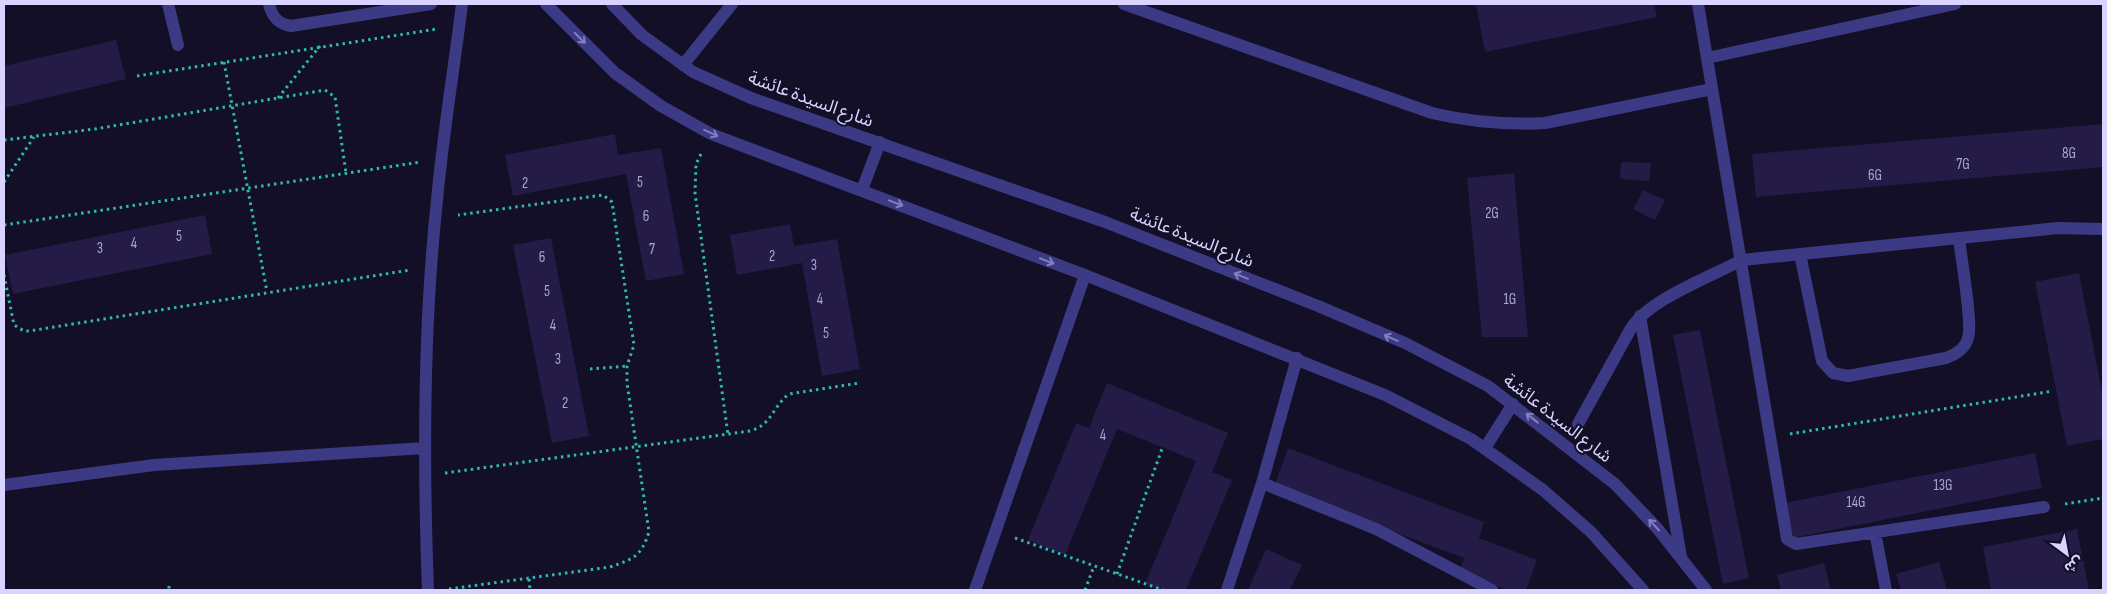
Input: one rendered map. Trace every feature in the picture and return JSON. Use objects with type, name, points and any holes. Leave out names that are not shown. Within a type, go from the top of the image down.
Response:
[{"type":"street","points":[[168,4],[178,45]]},
{"type":"street","points":[[269,4],[274,18],[291,26],[431,4]]},
{"type":"street","points":[[428,590],[425,448],[431,267],[441,159],[462,4]]},
{"type":"street","points":[[546,4],[615,73],[661,106],[711,134],[1085,275],[1297,358],[1385,395],[1471,439],[1544,490],[1591,532],[1643,590]]},
{"type":"street","name":"شارع السيدة عائشة","points":[[612,4],[642,35],[693,72],[751,98],[1105,222],[1318,306],[1405,343],[1488,386],[1615,484],[1657,528],[1706,590]]},
{"type":"street","points":[[683,64],[732,4]]},
{"type":"street","points":[[1124,4],[1432,113],[1460,120],[1517,124],[1545,123],[1712,89]]},
{"type":"street","points":[[1698,4],[1786,534],[1791,542],[1796,544],[2044,507]]},
{"type":"street","points":[[1707,58],[1956,4]]},
{"type":"street","points":[[862,190],[880,142]]},
{"type":"street","points":[[1578,424],[1630,330],[1640,316],[1654,306],[1742,260],[2058,228],[2103,228]]},
{"type":"street","points":[[1800,254],[1822,361],[1833,373],[1848,376],[1946,358],[1956,354],[1964,347],[1970,331],[1958,238]]},
{"type":"street","points":[[975,590],[1085,275]]},
{"type":"street","points":[[1640,316],[1681,557]]},
{"type":"street","points":[[1227,590],[1262,483],[1297,358]]},
{"type":"street","points":[[1484,448],[1513,404]]},
{"type":"street","points":[[4,485],[154,465],[425,448]]},
{"type":"street","points":[[1262,483],[1376,529],[1492,590]]},
{"type":"street","points":[[1875,532],[1886,590]]},
{"type":"path","points":[[137,76],[460,25]]},
{"type":"path","points":[[278,98],[320,47]]},
{"type":"path","points":[[224,62],[267,292]]},
{"type":"path","points":[[4,140],[232,106],[324,90],[335,97],[346,173]]},
{"type":"path","points":[[711,134],[696,164],[695,193],[728,435]]},
{"type":"path","points":[[4,182],[34,136]]},
{"type":"path","points":[[4,225],[441,159]]},
{"type":"path","points":[[435,218],[603,195],[612,202],[634,345],[627,366],[627,383],[649,532],[643,549],[629,560],[610,567],[447,589]]},
{"type":"path","points":[[4,275],[11,319],[14,325],[24,331],[431,267]]},
{"type":"path","points":[[590,369],[627,366]]},
{"type":"path","points":[[425,475],[728,435],[761,428],[769,420],[780,401],[789,394],[860,383]]},
{"type":"path","points":[[1770,437],[2053,391]]},
{"type":"path","points":[[1117,574],[1163,446]]},
{"type":"path","points":[[2044,507],[2103,498]]},
{"type":"path","points":[[995,531],[1162,590]]},
{"type":"path","points":[[1085,590],[1094,566]]},
{"type":"path","points":[[529,579],[530,590]]},
{"type":"building","points":[[1476,4],[1654,4],[1657,17],[1485,52]]},
{"type":"building","points":[[116,40],[126,79],[4,108],[4,66]]},
{"type":"building","points":[[2103,124],[2103,167],[1756,197],[1752,154]]},
{"type":"building","points":[[615,134],[618,155],[661,148],[684,274],[646,281],[626,174],[513,196],[505,155]]},
{"type":"building","points":[[1621,162],[1651,163],[1649,181],[1620,179]]},
{"type":"building","points":[[1514,173],[1528,337],[1482,337],[1467,178]]},
{"type":"building","points":[[1643,190],[1665,200],[1655,220],[1633,209]]},
{"type":"building","points":[[205,215],[212,254],[13,294],[5,255]]},
{"type":"building","points":[[790,224],[794,246],[837,239],[860,369],[822,376],[802,263],[737,275],[730,235]]},
{"type":"building","points":[[551,238],[589,436],[552,443],[513,245]]},
{"type":"building","points":[[2079,273],[2103,397],[2103,439],[2067,446],[2035,282]]},
{"type":"building","points":[[1700,330],[1749,578],[1723,584],[1673,335]]},
{"type":"building","points":[[1107,383],[1228,433],[1212,472],[1232,480],[1186,590],[1160,590],[1145,584],[1196,461],[1117,429],[1065,555],[1028,540],[1076,423],[1089,428]]},
{"type":"building","points":[[1288,448],[1484,522],[1479,538],[1537,560],[1526,590],[1507,590],[1459,572],[1464,558],[1274,487]]},
{"type":"building","points":[[2035,453],[2042,488],[1793,538],[1785,503]]},
{"type":"building","points":[[2077,529],[2089,590],[1991,590],[1983,547]]},
{"type":"building","points":[[1266,549],[1302,565],[1290,590],[1248,590]]},
{"type":"building","points":[[1939,562],[1947,590],[1901,590],[1896,574]]},
{"type":"building","points":[[1824,563],[1831,590],[1781,590],[1777,575]]}]
